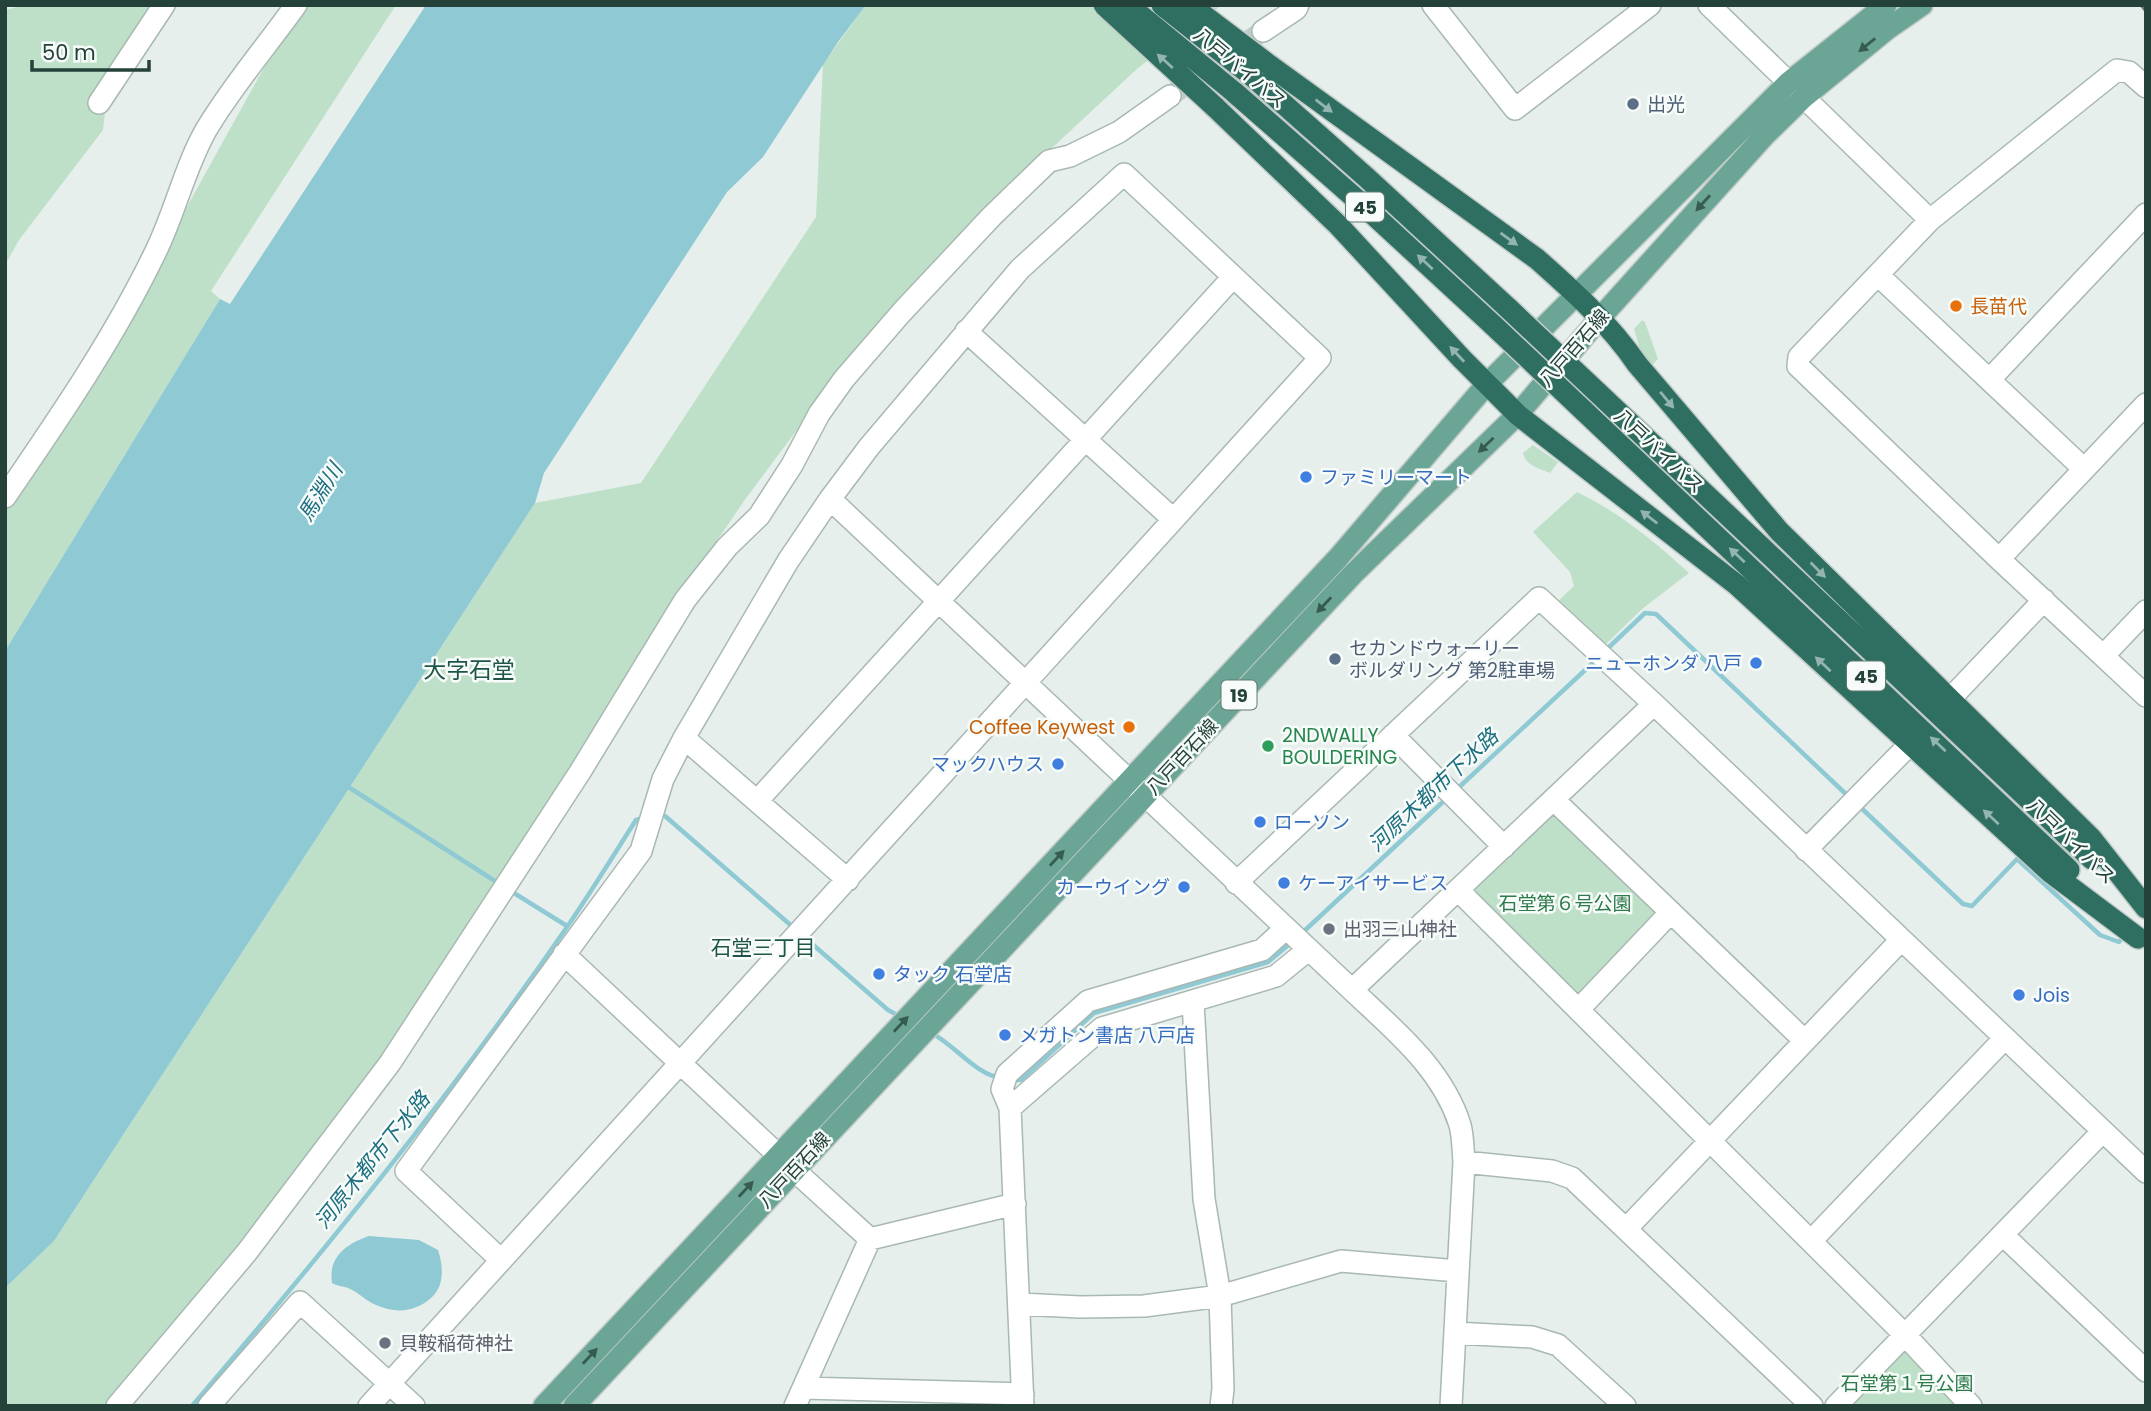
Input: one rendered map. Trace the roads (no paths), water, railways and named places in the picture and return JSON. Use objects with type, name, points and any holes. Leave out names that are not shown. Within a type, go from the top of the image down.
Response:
[{"type":"highway","points":[[1104,5],[1339,226],[1518,414],[1737,585],[2050,872],[2142,941]]},
{"type":"highway","name":"八戸バイパス","points":[[1128,5],[1234,92],[1364,206],[1493,325],[2006,809],[2142,941]]},
{"type":"highway","name":"八戸バイパス","points":[[1162,5],[1261,71],[1367,178],[2146,909]]},
{"type":"highway","points":[[1190,5],[1261,71],[1537,258],[1576,294],[1619,338],[1637,364],[1779,531],[2091,838],[2146,909]]},
{"type":"main road","name":"八戸百石線","points":[[574,1406],[794,1170],[1138,789],[1487,384],[1576,294],[1886,5]]},
{"type":"main road","name":"八戸百石線","points":[[544,1406],[778,1155],[1353,573],[1518,414],[1737,164],[1796,90],[1922,5]]},
{"type":"street","points":[[99,103],[163,5]]},
{"type":"street","points":[[5,497],[115,327],[155,254],[173,213],[194,151],[216,133],[296,5]]},
{"type":"street","points":[[1263,31],[1298,5]]},
{"type":"street","points":[[1433,5],[1515,109],[1650,5]]},
{"type":"street","points":[[1709,5],[1930,220]]},
{"type":"street","points":[[2146,86],[2129,72],[2117,70],[1930,220],[1799,357],[1798,366],[1999,559],[2146,695]]},
{"type":"street","points":[[117,1406],[247,1252],[390,1063],[566,794],[685,600],[727,547],[759,516],[792,465],[819,414],[844,379],[974,235],[1049,161],[1070,156],[1119,132],[1170,96]]},
{"type":"street","points":[[369,1406],[390,1384],[1026,684],[1172,519],[1320,358],[1124,174],[1020,269],[869,447],[830,499],[788,561],[684,738],[663,779],[641,851],[406,1171],[501,1261]]},
{"type":"street","points":[[1990,379],[2146,214]]},
{"type":"street","points":[[1878,275],[2084,469]]},
{"type":"street","points":[[758,800],[1233,277]]},
{"type":"street","points":[[966,331],[1172,519]]},
{"type":"street","points":[[1999,559],[2084,469],[2141,418]]},
{"type":"street","points":[[830,499],[1408,1043],[1432,1069],[1460,1126],[1464,1163],[1451,1406]]},
{"type":"street","points":[[1236,883],[1538,598],[1654,704],[2146,1172]]},
{"type":"street","points":[[1949,700],[2044,600]]},
{"type":"street","points":[[2104,655],[2146,611]]},
{"type":"street","points":[[1352,990],[1654,704]]},
{"type":"street","points":[[1393,735],[1504,847]]},
{"type":"street","points":[[684,738],[848,880]]},
{"type":"street","points":[[1806,850],[1910,744]]},
{"type":"street","points":[[1554,800],[1805,1041]]},
{"type":"street","points":[[1458,890],[1905,1335],[1971,1406]]},
{"type":"street","points":[[1579,1009],[1671,912]]},
{"type":"street","points":[[870,1239],[799,1397],[1023,1400],[1010,1108],[1002,1089],[1007,1074],[1088,1002],[1262,950],[1285,929]]},
{"type":"street","points":[[1626,1229],[1901,940]]},
{"type":"street","points":[[1010,1108],[1102,1027],[1276,976],[1308,950]]},
{"type":"street","points":[[564,954],[870,1239]]},
{"type":"street","points":[[1193,1002],[1204,1199],[1220,1296],[1223,1389],[1221,1406]]},
{"type":"street","points":[[1811,1241],[2005,1038]]},
{"type":"street","points":[[1836,1406],[2103,1131]]},
{"type":"street","points":[[1464,1163],[1552,1171],[1572,1178],[1812,1406]]},
{"type":"street","points":[[870,1239],[1015,1204]]},
{"type":"street","points":[[2003,1235],[2146,1371]]},
{"type":"street","points":[[1020,1304],[1143,1306],[1220,1296],[1341,1261],[1458,1271]]},
{"type":"street","points":[[209,1406],[300,1302],[414,1406]]},
{"type":"street","points":[[1455,1333],[1532,1337],[1559,1345],[1625,1406]]},
{"type":"water","name":"馬淵川","points":[[426,5],[866,5],[838,42],[763,157],[727,192],[544,473],[535,503],[54,1241],[5,1288],[5,651],[220,299],[230,304]]},
{"type":"water","points":[[369,1236],[419,1240],[438,1250],[442,1275],[439,1287],[432,1297],[413,1308],[391,1310],[372,1303],[348,1288],[332,1283],[333,1266],[340,1253]]},
{"type":"waterway","name":"河原木都市下水路","points":[[1606,650],[1645,613],[1656,614],[1849,797]]},
{"type":"waterway","name":"河原木都市下水路","points":[[1455,791],[1597,659]]},
{"type":"waterway","name":"河原木都市下水路","points":[[350,788],[498,883]]},
{"type":"waterway","name":"河原木都市下水路","points":[[1301,934],[1446,799]]},
{"type":"waterway","name":"河原木都市下水路","points":[[1858,805],[1963,904],[1972,906],[2017,859],[2100,935],[2119,942],[2124,935]]},
{"type":"waterway","name":"河原木都市下水路","points":[[659,815],[665,816],[794,928]]},
{"type":"waterway","name":"河原木都市下水路","points":[[192,1406],[290,1290],[433,1111],[567,927],[636,820],[643,818]]},
{"type":"waterway","name":"河原木都市下水路","points":[[509,890],[567,926]]},
{"type":"waterway","name":"河原木都市下水路","points":[[803,936],[888,1010],[901,1017]]},
{"type":"waterway","name":"河原木都市下水路","points":[[1013,1080],[1021,1080],[1094,1013],[1268,962],[1292,942]]},
{"type":"waterway","name":"河原木都市下水路","points":[[930,1032],[974,1066],[1001,1078]]},
{"type":"tunnel","points":[[1170,96],[1263,31]]},
{"type":"railway","points":[[2142,5],[2146,10]]},
{"type":"place","name":"出光","points":[[1633,104]]},
{"type":"place","name":"長苗代","points":[[1956,306]]},
{"type":"place","name":"ファミリーマート","points":[[1306,477]]},
{"type":"place","name":"セカンドウォーリー ボルダリング 第2駐車場","points":[[1335,659]]},
{"type":"place","name":"ニューホンダ 八戸","points":[[1756,663]]},
{"type":"place","name":"Coffee Keywest","points":[[1129,727]]},
{"type":"place","name":"2NDWALLY BOULDERING","points":[[1268,746]]},
{"type":"place","name":"マックハウス","points":[[1058,764]]},
{"type":"place","name":"ローソン","points":[[1260,822]]},
{"type":"place","name":"ケーアイサービス","points":[[1284,883]]},
{"type":"place","name":"カーウイング","points":[[1184,887]]},
{"type":"place","name":"出羽三山神社","points":[[1329,929]]},
{"type":"place","name":"タック 石堂店","points":[[879,974]]},
{"type":"place","name":"Jois","points":[[2019,995]]},
{"type":"place","name":"メガトン書店 八戸店","points":[[1005,1035]]},
{"type":"place","name":"貝鞍稲荷神社","points":[[385,1343]]},
{"type":"district","name":"大字石堂","points":[[469,670]]},
{"type":"district","name":"石堂三丁目","points":[[763,947]]},
{"type":"park label","name":"石堂第６号公園","points":[[1565,903]]},
{"type":"park label","name":"石堂第１号公園","points":[[1907,1383]]}]
